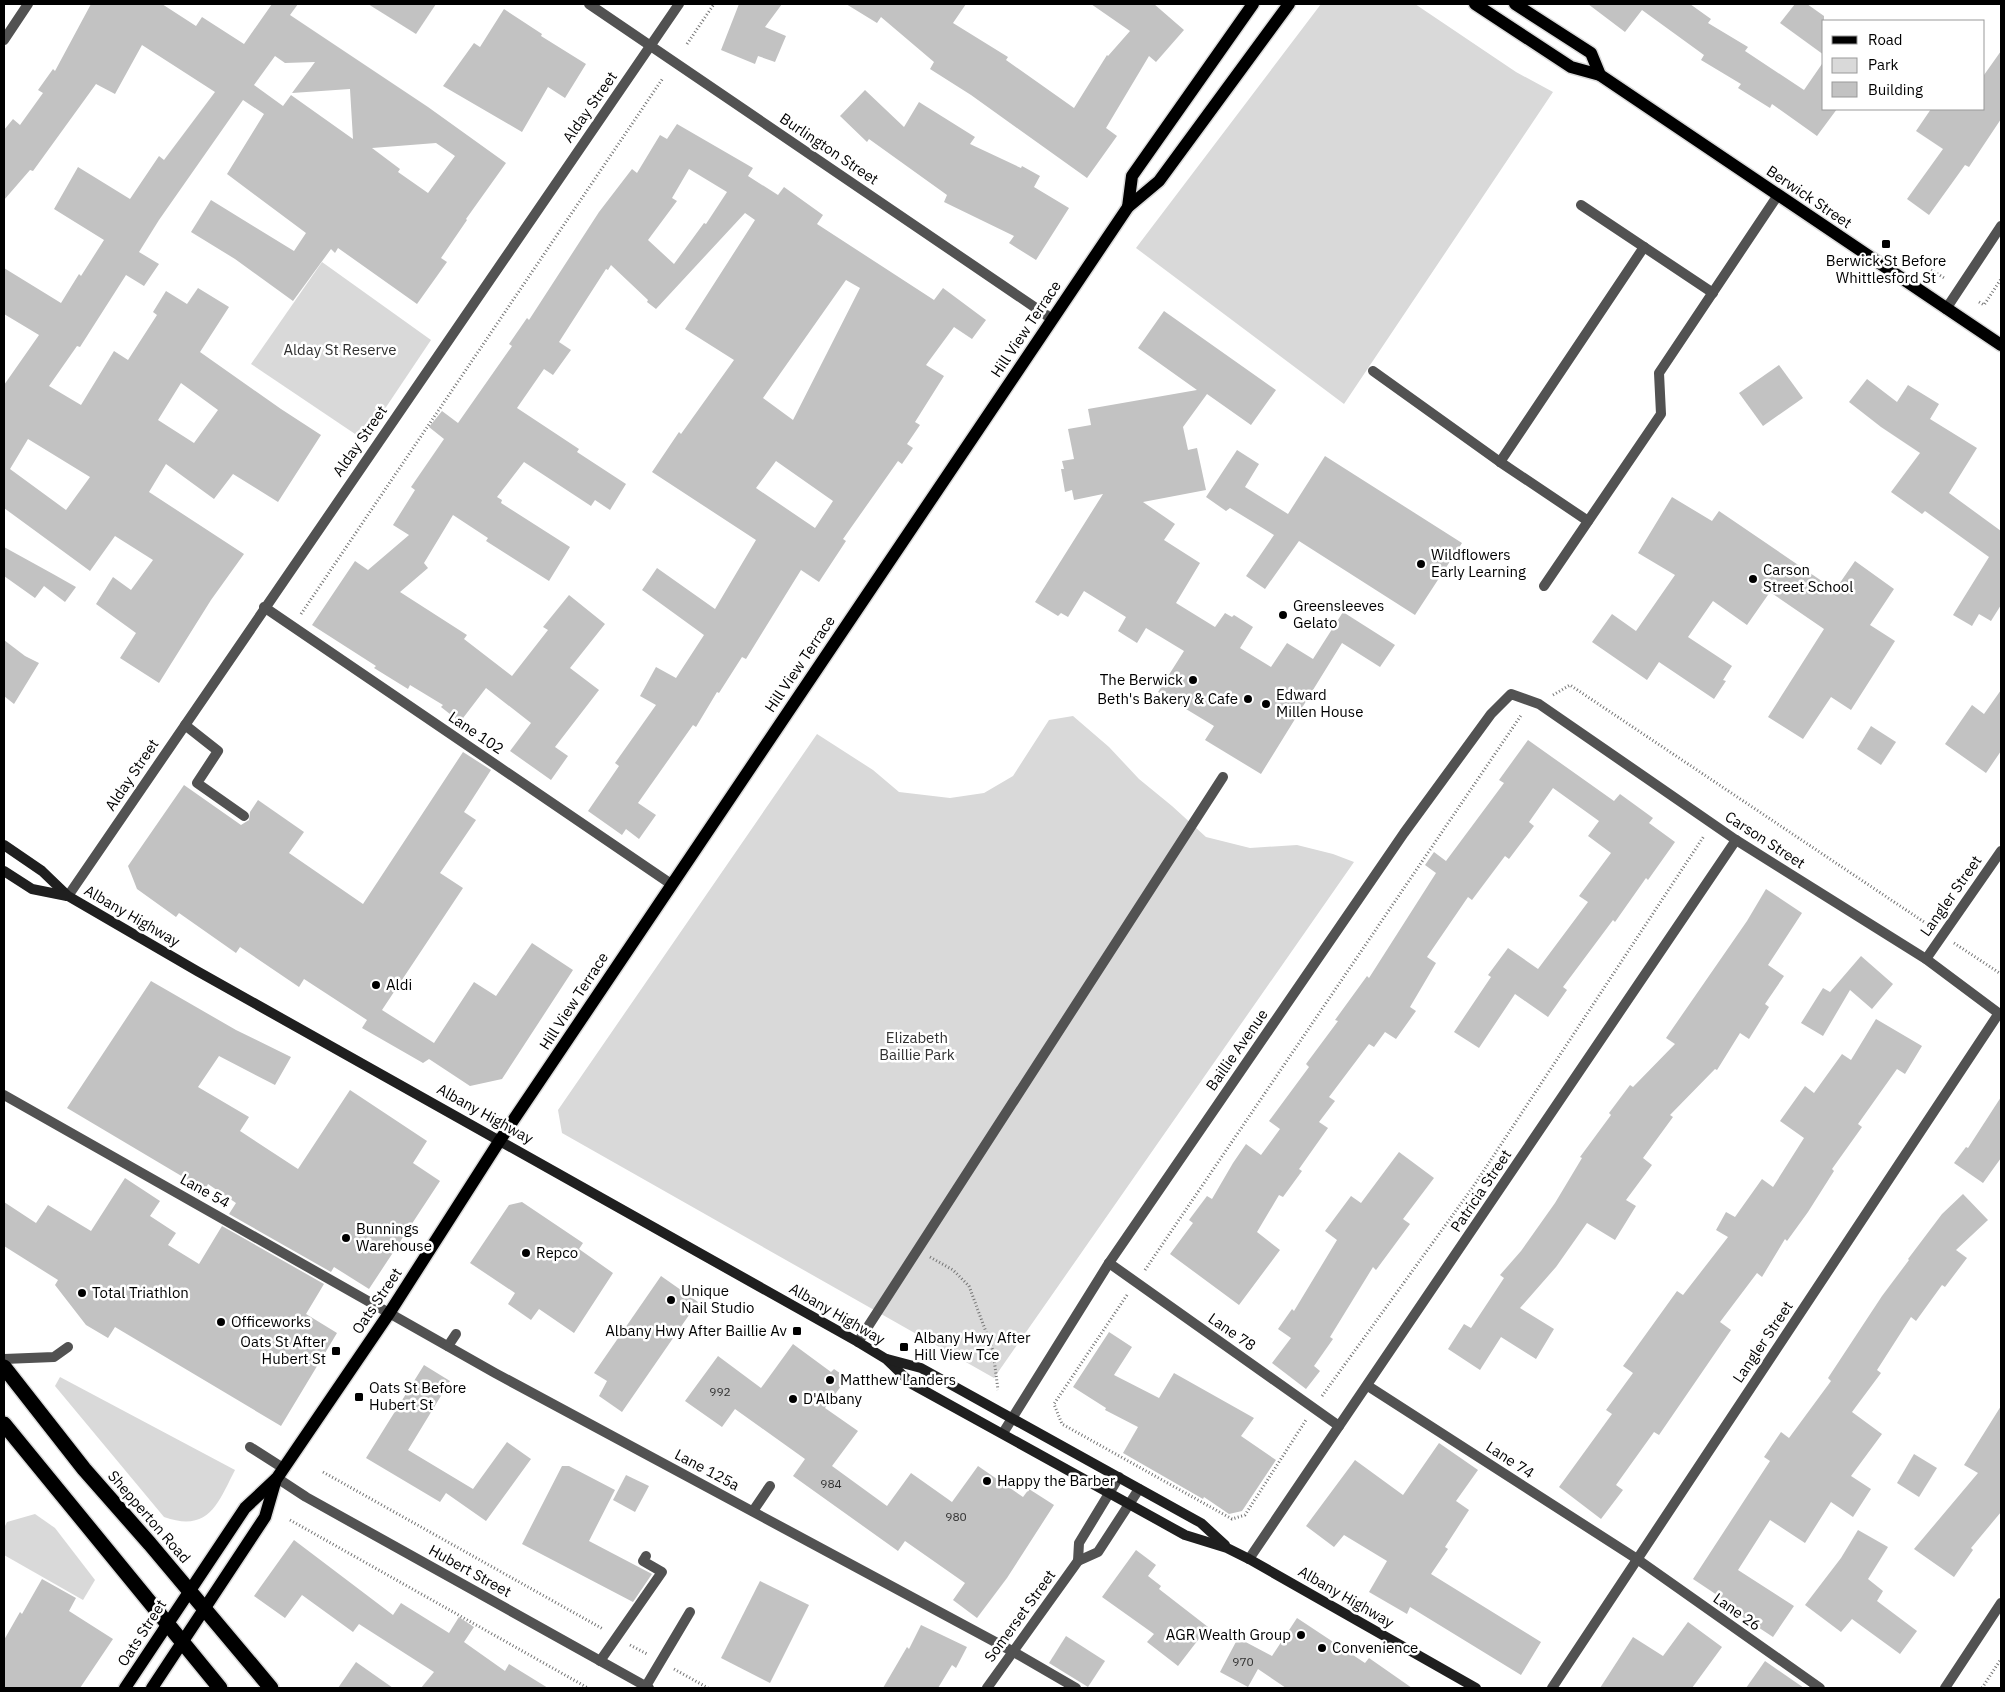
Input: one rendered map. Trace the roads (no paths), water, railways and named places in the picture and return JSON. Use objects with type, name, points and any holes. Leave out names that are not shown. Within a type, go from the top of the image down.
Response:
[{"type":"highway","name":"Shepperton Road","points":[[4,1367],[84,1469],[272,1688]]},
{"type":"highway","points":[[4,1424],[220,1688]]},
{"type":"main road","name":"Hill View Terrace","points":[[1128,208],[1132,176],[1253,4]]},
{"type":"main road","name":"Hill View Terrace","points":[[500,1140],[1128,208],[1159,182],[1289,4]]},
{"type":"main road","name":"Berwick Street","points":[[1475,4],[1571,67],[1600,74],[2001,345]]},
{"type":"main road","name":"Berwick Street","points":[[1515,4],[1590,53],[1600,74]]},
{"type":"main road","name":"Albany Highway","points":[[4,845],[42,871],[68,896],[197,971],[858,1342],[886,1359],[912,1384],[1185,1535],[1227,1548],[1249,1559],[1476,1688]]},
{"type":"main road","name":"Albany Highway","points":[[4,871],[32,889],[68,896]]},
{"type":"main road","name":"Oats Street","points":[[125,1688],[188,1590],[245,1508],[280,1473],[390,1312],[500,1140]]},
{"type":"main road","name":"Albany Highway","points":[[886,1359],[921,1368],[1012,1418],[1201,1523],[1227,1548]]},
{"type":"main road","name":"Oats Street","points":[[152,1688],[265,1517],[280,1473]]},
{"type":"street","points":[[4,40],[28,4]]},
{"type":"street","name":"Burlington Street","points":[[590,4],[1052,319]]},
{"type":"street","name":"Alday Street","points":[[68,896],[185,726],[264,606],[679,4]]},
{"type":"street","points":[[1544,586],[1661,414],[1659,373],[1778,195]]},
{"type":"street","points":[[1581,205],[1713,293]]},
{"type":"street","points":[[1946,309],[2001,226]]},
{"type":"street","points":[[1500,462],[1644,247]]},
{"type":"street","points":[[1372,371],[1500,462],[1588,521]]},
{"type":"street","name":"Lane 102","points":[[264,606],[671,884]]},
{"type":"street","name":"Carson Street","points":[[1512,694],[1540,704],[1736,840],[1926,959],[2000,1014]]},
{"type":"street","name":"Baillie Avenue","points":[[1003,1433],[1109,1263],[1404,833],[1491,714],[1512,694]]},
{"type":"street","points":[[185,726],[218,751],[197,783],[244,816]]},
{"type":"street","points":[[858,1342],[1223,777]]},
{"type":"street","name":"Patricia Street","points":[[1249,1559],[1368,1386],[1736,840]]},
{"type":"street","name":"Langler Street","points":[[1926,959],[2001,850]]},
{"type":"street","name":"Langler Street","points":[[1552,1688],[2000,1014]]},
{"type":"street","name":"Lane 54","points":[[4,1095],[390,1312]]},
{"type":"street","name":"Lane 78","points":[[1109,1263],[1339,1426]]},
{"type":"street","name":"Lane 125a","points":[[390,1312],[448,1346],[1012,1651],[1076,1688]]},
{"type":"street","points":[[448,1346],[456,1334]]},
{"type":"street","points":[[4,1359],[54,1357],[68,1347]]},
{"type":"street","name":"Lane 74","points":[[1368,1386],[1637,1560]]},
{"type":"street","name":"Hubert Street","points":[[250,1448],[306,1497],[648,1687]]},
{"type":"street","name":"Somerset Street","points":[[1078,1561],[1079,1543],[1108,1493],[1119,1478]]},
{"type":"street","points":[[753,1512],[770,1486]]},
{"type":"street","name":"Somerset Street","points":[[987,1688],[1078,1561],[1098,1552],[1139,1489]]},
{"type":"street","points":[[600,1661],[662,1572],[643,1561],[646,1556]]},
{"type":"street","name":"Lane 26","points":[[1637,1560],[1820,1688]]},
{"type":"street","points":[[1945,1688],[2001,1603]]},
{"type":"street","points":[[648,1687],[690,1612]]},
{"type":"place","name":"Berwick St Before Whittlesford St","points":[[1886,244]]},
{"type":"place","name":"Wildflowers Early Learning","points":[[1421,564]]},
{"type":"place","name":"Carson Street School","points":[[1753,579]]},
{"type":"place","name":"Greensleeves Gelato","points":[[1283,615]]},
{"type":"place","name":"The Berwick","points":[[1193,680]]},
{"type":"place","name":"Beth's Bakery & Cafe","points":[[1248,699]]},
{"type":"place","name":"Edward Millen House","points":[[1266,704]]},
{"type":"place","name":"Aldi","points":[[376,985]]},
{"type":"place","name":"Bunnings Warehouse","points":[[346,1238]]},
{"type":"place","name":"Repco","points":[[526,1253]]},
{"type":"place","name":"Total Triathlon","points":[[82,1293]]},
{"type":"place","name":"Unique Nail Studio","points":[[671,1300]]},
{"type":"place","name":"Officeworks","points":[[221,1322]]},
{"type":"place","name":"Albany Hwy After Baillie Av","points":[[797,1331]]},
{"type":"place","name":"Albany Hwy After Hill View Tce","points":[[904,1347]]},
{"type":"place","name":"Oats St After Hubert St","points":[[336,1351]]},
{"type":"place","name":"Matthew Landers","points":[[830,1380]]},
{"type":"place","name":"Oats St Before Hubert St","points":[[359,1397]]},
{"type":"place","name":"D'Albany","points":[[793,1399]]},
{"type":"place","name":"Happy the Barber","points":[[987,1481]]},
{"type":"place","name":"AGR Wealth Group","points":[[1301,1635]]},
{"type":"place","name":"Convenience","points":[[1322,1648]]},
{"type":"park label","name":"Alday St Reserve","points":[[340,350]]},
{"type":"park label","name":"Elizabeth Baillie Park","points":[[917,1046]]}]
